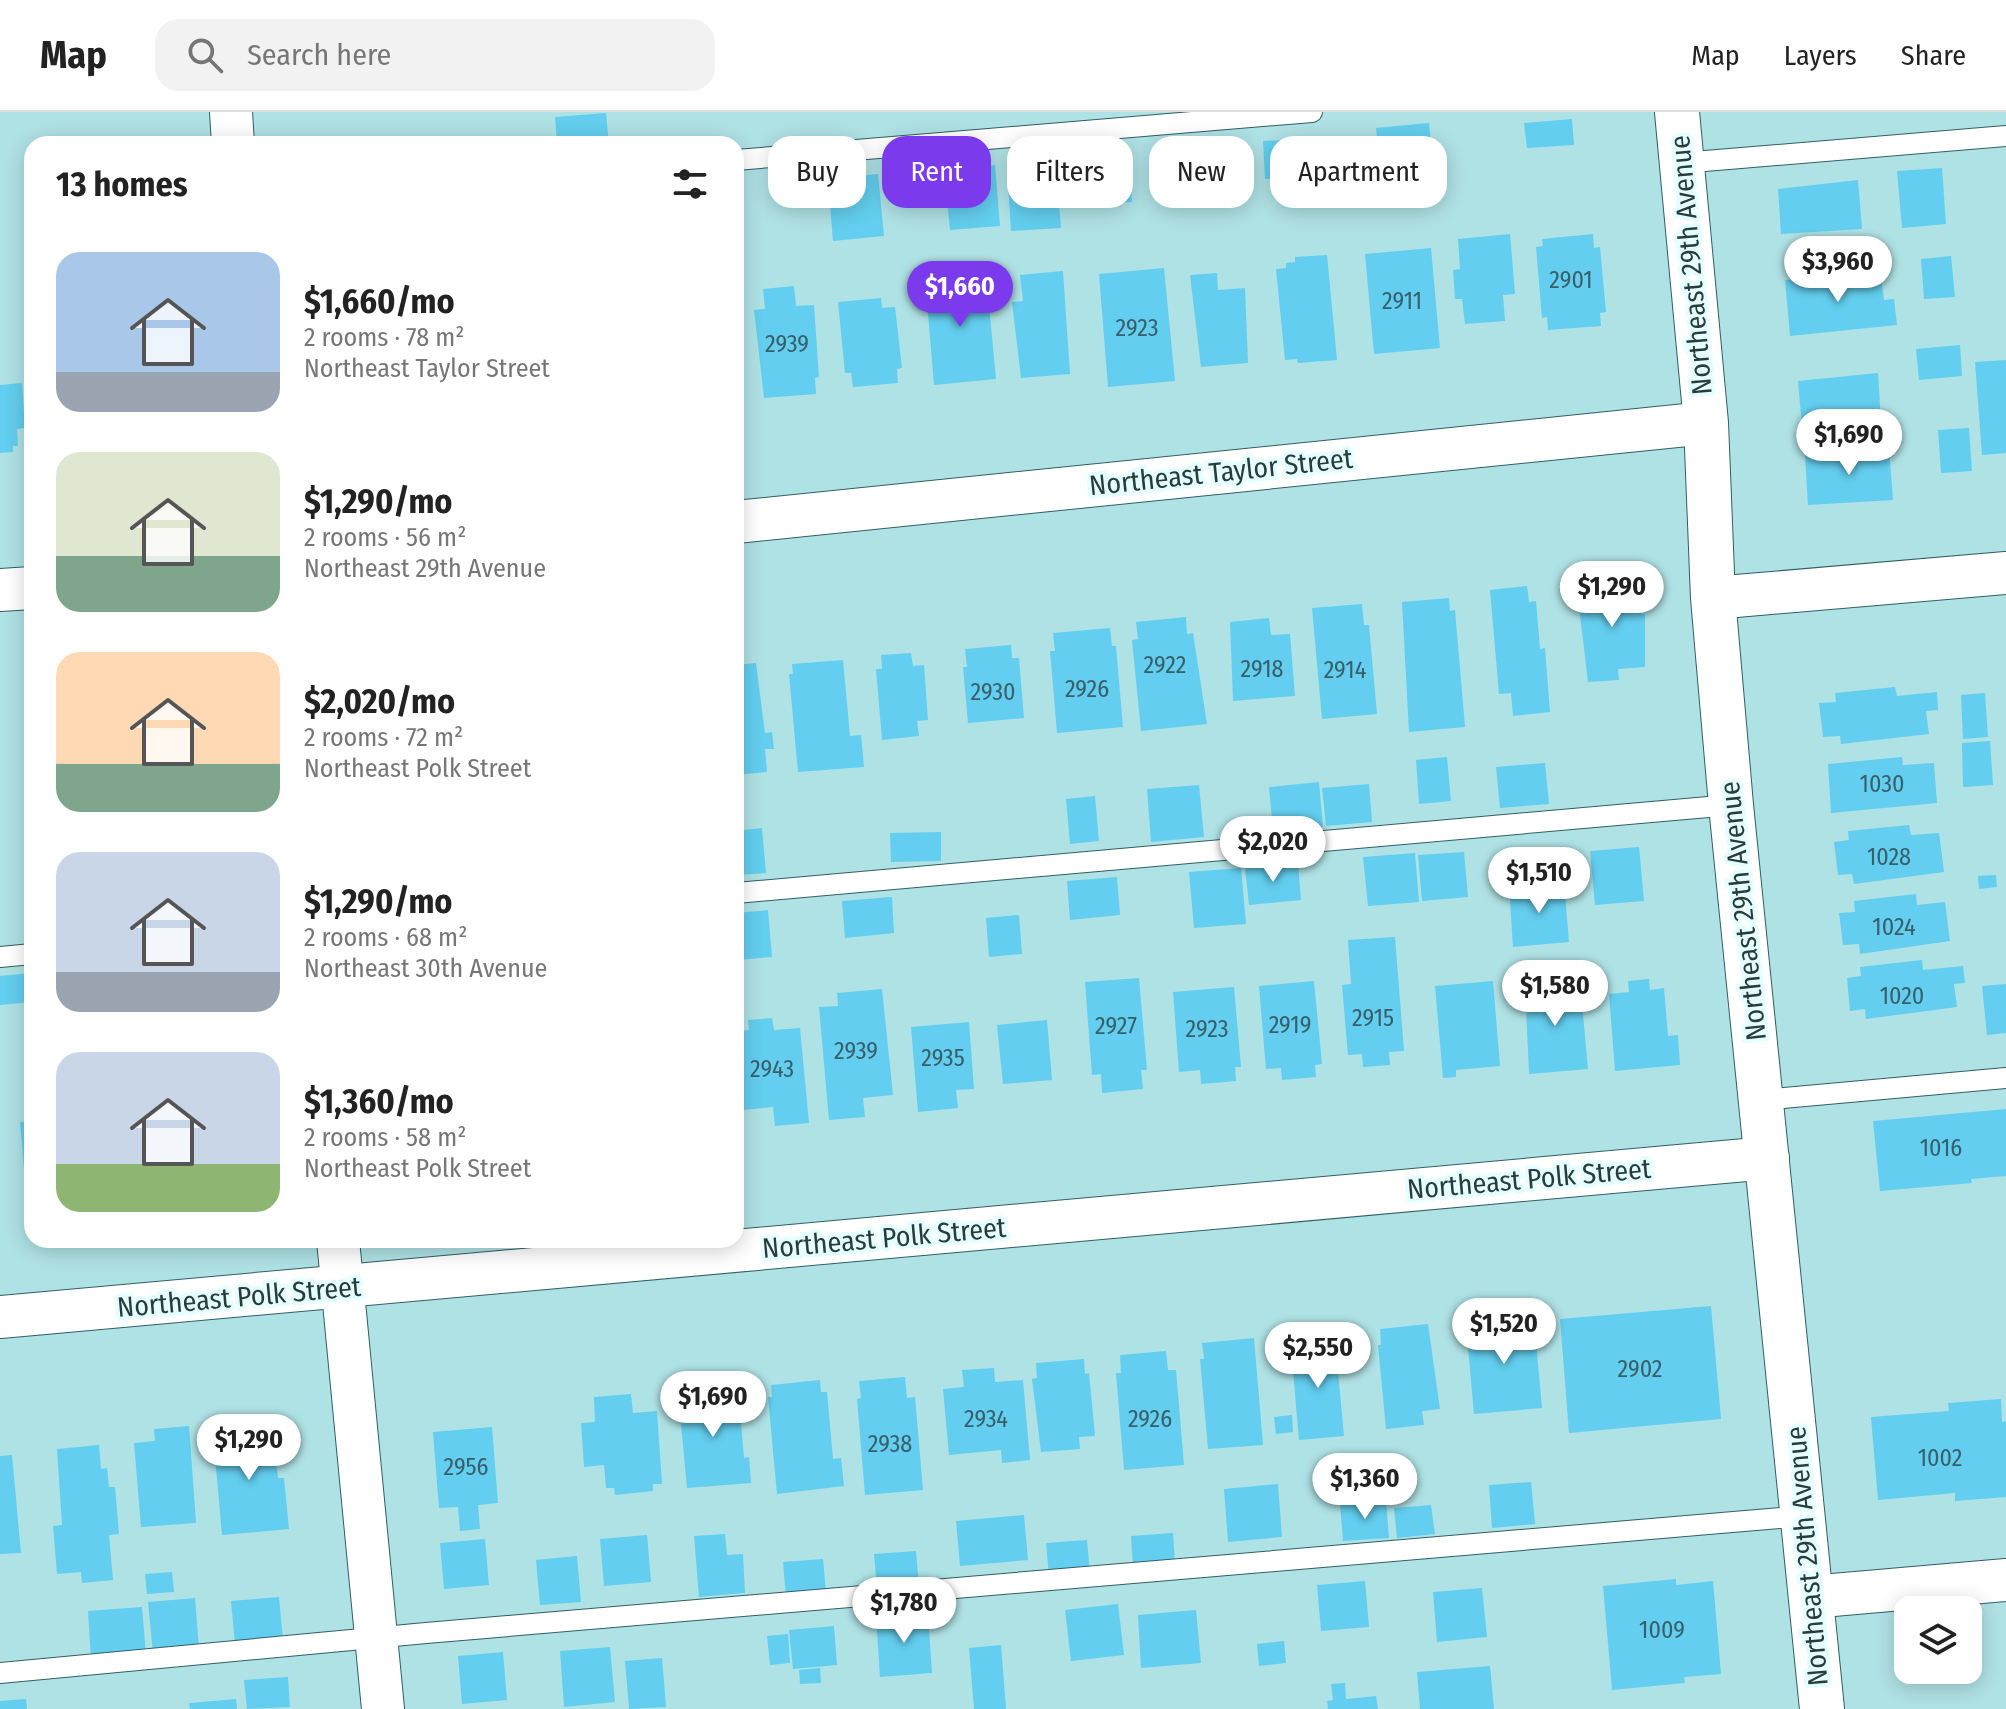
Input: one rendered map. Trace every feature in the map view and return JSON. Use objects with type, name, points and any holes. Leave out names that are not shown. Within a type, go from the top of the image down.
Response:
[{"type":"street","points":[[231,112],[232,136]]},
{"type":"street","name":"Northeast 29th Avenue","points":[[1677,112],[1706,423],[1713,598],[1731,805],[1822,1709]]},
{"type":"street","name":"Northeast Taylor Street","points":[[744,521],[1706,423]]},
{"type":"street","points":[[1713,598],[2006,573]]},
{"type":"street","points":[[0,590],[24,588]]},
{"type":"street","name":"Northeast Polk Street","points":[[0,1317],[1768,1158]]},
{"type":"street","points":[[339,1248],[383,1709]]},
{"type":"street","points":[[1810,1597],[2006,1580]]},
{"type":"lane","points":[[744,159],[1312,112]]},
{"type":"lane","points":[[1681,163],[2006,136]]},
{"type":"lane","points":[[744,892],[1731,805]]},
{"type":"lane","points":[[0,957],[24,955]]},
{"type":"lane","points":[[1762,1100],[2006,1078]]},
{"type":"lane","points":[[0,1673],[1804,1516]]},
{"type":"building","points":[[606,113],[608,136],[556,136],[555,117]]},
{"type":"building","points":[[1572,119],[1574,145],[1527,148],[1524,123]]},
{"type":"building","points":[[1429,123],[1430,136],[1377,136],[1376,128]]},
{"type":"building","points":[[1263,141],[1270,141],[1270,179],[1265,179]]},
{"type":"building","points":[[991,165],[995,165],[1000,226],[950,230],[948,208],[991,208]]},
{"type":"building","points":[[1942,168],[1946,224],[1902,228],[1897,171]]},
{"type":"building","points":[[878,174],[884,236],[833,241],[830,208],[866,208],[866,175]]},
{"type":"building","points":[[1858,180],[1862,229],[1781,234],[1778,189]]},
{"type":"building","points":[[1010,208],[1059,208],[1061,228],[1011,231]]},
{"type":"building","points":[[1510,234],[1515,294],[1503,295],[1505,321],[1465,324],[1462,299],[1455,299],[1453,270],[1460,269],[1458,239]]},
{"type":"building","points":[[1593,234],[1594,248],[1600,247],[1606,312],[1600,313],[1601,326],[1548,330],[1547,317],[1542,318],[1536,247],[1543,246],[1542,239]]},
{"type":"building","points":[[1431,248],[1440,348],[1374,354],[1365,254]]},
{"type":"building","points":[[1327,255],[1337,360],[1298,363],[1297,359],[1285,360],[1276,269],[1286,268],[1286,263],[1295,262],[1295,257]]},
{"type":"building","points":[[1951,256],[1955,297],[1924,299],[1921,259]]},
{"type":"building","points":[[1164,268],[1175,381],[1108,387],[1099,274]]},
{"type":"building","points":[[1880,270],[1884,300],[1894,299],[1897,325],[1790,336],[1785,280]]},
{"type":"building","points":[[1063,271],[1070,374],[1021,378],[1012,302],[1023,301],[1020,275]]},
{"type":"building","points":[[986,273],[996,379],[934,385],[925,278]]},
{"type":"building","points":[[1217,273],[1218,290],[1245,288],[1248,363],[1201,367],[1190,275]]},
{"type":"building","points":[[794,286],[796,306],[814,305],[819,377],[815,378],[816,394],[764,398],[754,310],[765,309],[763,289]]},
{"type":"building","points":[[881,298],[882,308],[895,307],[902,368],[897,369],[898,383],[853,387],[851,373],[845,373],[838,302]]},
{"type":"building","points":[[1960,345],[1962,376],[1919,380],[1916,349]]},
{"type":"building","points":[[2006,360],[2006,453],[1982,455],[1975,362]]},
{"type":"building","points":[[1878,373],[1881,422],[1802,427],[1798,381]]},
{"type":"building","points":[[22,383],[24,428],[17,429],[18,446],[13,446],[13,452],[0,453],[0,385]]},
{"type":"building","points":[[1969,428],[1972,471],[1941,473],[1938,430]]},
{"type":"building","points":[[1889,447],[1893,500],[1808,505],[1805,456]]},
{"type":"building","points":[[1628,579],[1629,593],[1639,592],[1641,614],[1645,614],[1645,667],[1618,669],[1619,680],[1588,682],[1578,598],[1584,597],[1583,583]]},
{"type":"building","points":[[1527,586],[1529,602],[1536,601],[1540,649],[1545,648],[1550,712],[1513,716],[1511,693],[1499,694],[1490,590]]},
{"type":"building","points":[[1449,598],[1450,611],[1455,610],[1465,727],[1409,732],[1402,602]]},
{"type":"building","points":[[1362,604],[1364,625],[1369,625],[1377,714],[1322,719],[1312,608]]},
{"type":"building","points":[[1186,617],[1187,634],[1193,633],[1207,724],[1141,731],[1132,640],[1138,639],[1136,622]]},
{"type":"building","points":[[1269,618],[1271,635],[1290,634],[1295,696],[1233,701],[1230,622]]},
{"type":"building","points":[[1110,628],[1112,646],[1116,646],[1123,727],[1057,733],[1050,651],[1055,651],[1053,633]]},
{"type":"building","points":[[1011,645],[1012,658],[1019,658],[1024,718],[968,723],[963,667],[967,667],[965,649]]},
{"type":"building","points":[[911,653],[913,666],[924,665],[928,720],[917,721],[919,736],[882,740],[876,669],[882,669],[881,655]]},
{"type":"building","points":[[843,660],[850,736],[861,735],[864,767],[798,772],[789,674],[793,674],[792,664]]},
{"type":"building","points":[[756,663],[765,733],[772,732],[774,749],[765,749],[767,772],[744,774],[744,664]]},
{"type":"building","points":[[1895,687],[1897,696],[1937,692],[1938,710],[1926,711],[1929,734],[1841,744],[1840,736],[1823,737],[1819,703],[1836,702],[1835,693]]},
{"type":"building","points":[[1985,693],[1988,737],[1963,739],[1961,695]]},
{"type":"building","points":[[1990,741],[1993,785],[1963,787],[1962,743]]},
{"type":"building","points":[[1447,757],[1451,801],[1419,804],[1416,760]]},
{"type":"building","points":[[1902,757],[1903,765],[1934,763],[1937,803],[1831,813],[1828,764]]},
{"type":"building","points":[[1545,763],[1549,804],[1500,808],[1496,767]]},
{"type":"building","points":[[1319,782],[1323,827],[1273,831],[1269,787]]},
{"type":"building","points":[[1369,784],[1372,822],[1326,826],[1322,788]]},
{"type":"building","points":[[1199,785],[1204,837],[1151,842],[1147,789]]},
{"type":"building","points":[[1095,796],[1099,841],[1070,844],[1066,799]]},
{"type":"building","points":[[1909,825],[1911,835],[1939,833],[1944,872],[1854,884],[1852,874],[1838,875],[1834,842],[1849,840],[1848,831]]},
{"type":"building","points":[[762,828],[766,873],[744,874],[744,830]]},
{"type":"building","points":[[941,832],[941,861],[891,862],[890,833]]},
{"type":"building","points":[[1639,847],[1644,901],[1595,905],[1590,851]]},
{"type":"building","points":[[1464,852],[1468,897],[1422,901],[1418,855]]},
{"type":"building","points":[[1415,853],[1419,902],[1368,906],[1363,857]]},
{"type":"building","points":[[1298,863],[1301,900],[1249,905],[1245,868]]},
{"type":"building","points":[[1241,868],[1246,924],[1194,928],[1189,872]]},
{"type":"building","points":[[1996,875],[1997,887],[1979,889],[1978,876]]},
{"type":"building","points":[[1117,877],[1120,915],[1070,920],[1067,881]]},
{"type":"building","points":[[1564,883],[1569,942],[1513,947],[1509,888]]},
{"type":"building","points":[[1916,894],[1917,905],[1945,902],[1950,941],[1860,954],[1859,944],[1843,945],[1839,913],[1855,912],[1854,901]]},
{"type":"building","points":[[892,897],[894,933],[845,938],[842,901]]},
{"type":"building","points":[[768,910],[772,957],[744,959],[744,912]]},
{"type":"building","points":[[1019,915],[1022,954],[989,957],[986,918]]},
{"type":"building","points":[[1395,937],[1404,1051],[1389,1052],[1390,1065],[1363,1067],[1362,1054],[1348,1055],[1342,985],[1351,984],[1348,940]]},
{"type":"building","points":[[1922,960],[1923,970],[1963,966],[1965,983],[1954,984],[1957,1007],[1866,1019],[1865,1009],[1850,1011],[1847,978],[1861,976],[1860,967]]},
{"type":"building","points":[[24,974],[24,1003],[0,1005],[0,976]]},
{"type":"building","points":[[1139,978],[1147,1070],[1141,1070],[1143,1089],[1102,1093],[1101,1074],[1092,1075],[1085,982]]},
{"type":"building","points":[[1571,979],[1573,1004],[1582,1003],[1588,1069],[1529,1074],[1525,984]]},
{"type":"building","points":[[1649,979],[1650,990],[1664,988],[1668,1036],[1678,1035],[1680,1065],[1615,1071],[1609,994],[1629,992],[1628,981]]},
{"type":"building","points":[[1314,981],[1322,1064],[1315,1065],[1316,1077],[1282,1080],[1281,1068],[1266,1069],[1259,986]]},
{"type":"building","points":[[1493,981],[1500,1066],[1456,1070],[1456,1077],[1443,1078],[1435,986]]},
{"type":"building","points":[[2006,984],[2006,1033],[1987,1035],[1982,986]]},
{"type":"building","points":[[1234,987],[1241,1067],[1235,1067],[1236,1081],[1201,1084],[1200,1070],[1179,1072],[1173,992]]},
{"type":"building","points":[[882,989],[893,1095],[863,1098],[865,1117],[829,1120],[819,1007],[838,1006],[837,993]]},
{"type":"building","points":[[772,1018],[774,1030],[800,1028],[809,1123],[775,1126],[773,1107],[744,1110],[744,1030],[749,1030],[748,1020]]},
{"type":"building","points":[[1047,1020],[1052,1080],[1003,1084],[997,1025]]},
{"type":"building","points":[[969,1022],[974,1089],[956,1090],[958,1108],[918,1112],[911,1027]]},
{"type":"building","points":[[2006,1109],[2006,1176],[1971,1179],[1972,1183],[1880,1191],[1873,1121]]},
{"type":"building","points":[[20,1122],[24,1122],[24,1169]]},
{"type":"building","points":[[1711,1306],[1721,1419],[1569,1433],[1560,1319]]},
{"type":"building","points":[[1534,1319],[1542,1408],[1474,1414],[1466,1325]]},
{"type":"building","points":[[1428,1324],[1440,1409],[1422,1411],[1424,1425],[1386,1429],[1378,1345],[1381,1345],[1380,1329]]},
{"type":"building","points":[[1254,1338],[1263,1445],[1208,1449],[1200,1359],[1204,1359],[1202,1343]]},
{"type":"building","points":[[1335,1339],[1344,1436],[1299,1440],[1292,1359],[1296,1359],[1295,1342]]},
{"type":"building","points":[[1166,1351],[1168,1370],[1176,1370],[1184,1465],[1124,1470],[1116,1373],[1121,1373],[1120,1355]]},
{"type":"building","points":[[1084,1359],[1085,1374],[1089,1373],[1095,1436],[1079,1437],[1080,1449],[1041,1452],[1032,1379],[1037,1378],[1036,1363]]},
{"type":"building","points":[[994,1368],[995,1382],[1023,1380],[1030,1460],[1002,1463],[1001,1450],[949,1455],[943,1389],[964,1387],[962,1370]]},
{"type":"building","points":[[905,1377],[907,1398],[915,1397],[923,1490],[865,1495],[857,1399],[861,1398],[859,1381]]},
{"type":"building","points":[[820,1380],[821,1392],[827,1392],[833,1459],[841,1458],[844,1486],[777,1494],[768,1397],[772,1397],[771,1385]]},
{"type":"building","points":[[733,1387],[734,1400],[739,1400],[744,1458],[749,1457],[751,1483],[687,1488],[679,1403],[685,1403],[684,1391]]},
{"type":"building","points":[[631,1394],[633,1413],[657,1411],[662,1484],[653,1484],[653,1491],[615,1495],[614,1488],[606,1488],[604,1465],[584,1467],[581,1423],[595,1422],[594,1397]]},
{"type":"building","points":[[2001,1399],[2002,1422],[2006,1421],[2006,1497],[1955,1501],[1955,1493],[1878,1500],[1871,1417],[1949,1411],[1948,1403]]},
{"type":"building","points":[[1292,1415],[1293,1432],[1276,1434],[1274,1417]]},
{"type":"building","points":[[268,1424],[269,1440],[274,1439],[278,1478],[284,1478],[289,1529],[222,1535],[214,1445],[221,1444],[220,1428]]},
{"type":"building","points":[[189,1426],[196,1523],[141,1527],[134,1443],[155,1441],[154,1429]]},
{"type":"building","points":[[492,1427],[498,1503],[478,1505],[480,1529],[460,1531],[458,1507],[439,1508],[433,1432]]},
{"type":"building","points":[[99,1445],[101,1469],[107,1468],[109,1487],[115,1487],[119,1534],[109,1535],[113,1580],[82,1583],[81,1572],[57,1574],[53,1526],[62,1525],[57,1449]]},
{"type":"building","points":[[12,1455],[21,1553],[0,1554],[0,1456]]},
{"type":"building","points":[[1531,1482],[1535,1524],[1492,1528],[1489,1485]]},
{"type":"building","points":[[1278,1484],[1282,1537],[1228,1542],[1224,1489]]},
{"type":"building","points":[[1386,1500],[1389,1538],[1343,1541],[1340,1504]]},
{"type":"building","points":[[1431,1505],[1435,1534],[1397,1538],[1394,1508]]},
{"type":"building","points":[[1024,1515],[1028,1560],[960,1566],[956,1521]]},
{"type":"building","points":[[1173,1533],[1175,1564],[1133,1568],[1131,1536]]},
{"type":"building","points":[[725,1534],[727,1555],[743,1554],[745,1593],[699,1597],[694,1536]]},
{"type":"building","points":[[647,1535],[651,1582],[604,1586],[600,1539]]},
{"type":"building","points":[[485,1539],[489,1585],[444,1589],[440,1543]]},
{"type":"building","points":[[1087,1540],[1090,1573],[1049,1576],[1046,1543]]},
{"type":"building","points":[[916,1551],[919,1586],[877,1590],[874,1554]]},
{"type":"building","points":[[577,1556],[581,1602],[540,1605],[536,1560]]},
{"type":"building","points":[[823,1559],[826,1593],[786,1596],[783,1562]]},
{"type":"building","points":[[172,1572],[174,1592],[147,1594],[145,1574]]},
{"type":"building","points":[[1676,1579],[1676,1585],[1713,1581],[1721,1674],[1684,1677],[1685,1683],[1612,1690],[1603,1586]]},
{"type":"building","points":[[1365,1581],[1369,1627],[1321,1631],[1317,1585]]},
{"type":"building","points":[[1482,1588],[1487,1637],[1437,1642],[1433,1592]]},
{"type":"building","points":[[279,1597],[283,1640],[235,1644],[231,1601]]},
{"type":"building","points":[[195,1598],[199,1649],[153,1653],[148,1602]]},
{"type":"building","points":[[1118,1604],[1124,1655],[1071,1661],[1065,1610]]},
{"type":"building","points":[[142,1607],[146,1654],[91,1659],[88,1611]]},
{"type":"building","points":[[1196,1610],[1201,1663],[1141,1668],[1138,1615]]},
{"type":"building","points":[[928,1613],[932,1673],[880,1677],[876,1617]]},
{"type":"building","points":[[834,1626],[837,1665],[793,1669],[789,1630]]},
{"type":"building","points":[[788,1634],[790,1663],[770,1665],[767,1636]]},
{"type":"building","points":[[1284,1641],[1286,1663],[1259,1666],[1257,1644]]},
{"type":"building","points":[[1001,1645],[1006,1709],[974,1709],[969,1648]]},
{"type":"building","points":[[610,1647],[615,1702],[564,1707],[560,1651]]},
{"type":"building","points":[[503,1652],[507,1700],[462,1704],[458,1656]]},
{"type":"building","points":[[662,1658],[666,1707],[629,1709],[625,1661]]},
{"type":"building","points":[[1490,1666],[1494,1709],[1420,1709],[1417,1672]]},
{"type":"building","points":[[820,1668],[821,1683],[800,1684],[799,1670]]},
{"type":"building","points":[[288,1677],[290,1707],[247,1709],[244,1680]]},
{"type":"building","points":[[1345,1683],[1346,1699],[1376,1696],[1378,1709],[1328,1709],[1327,1701],[1333,1700],[1331,1684]]},
{"type":"building","points":[[26,1699],[27,1709],[0,1709],[0,1701]]},
{"type":"building","points":[[236,1699],[237,1709],[190,1709],[189,1703]]}]
